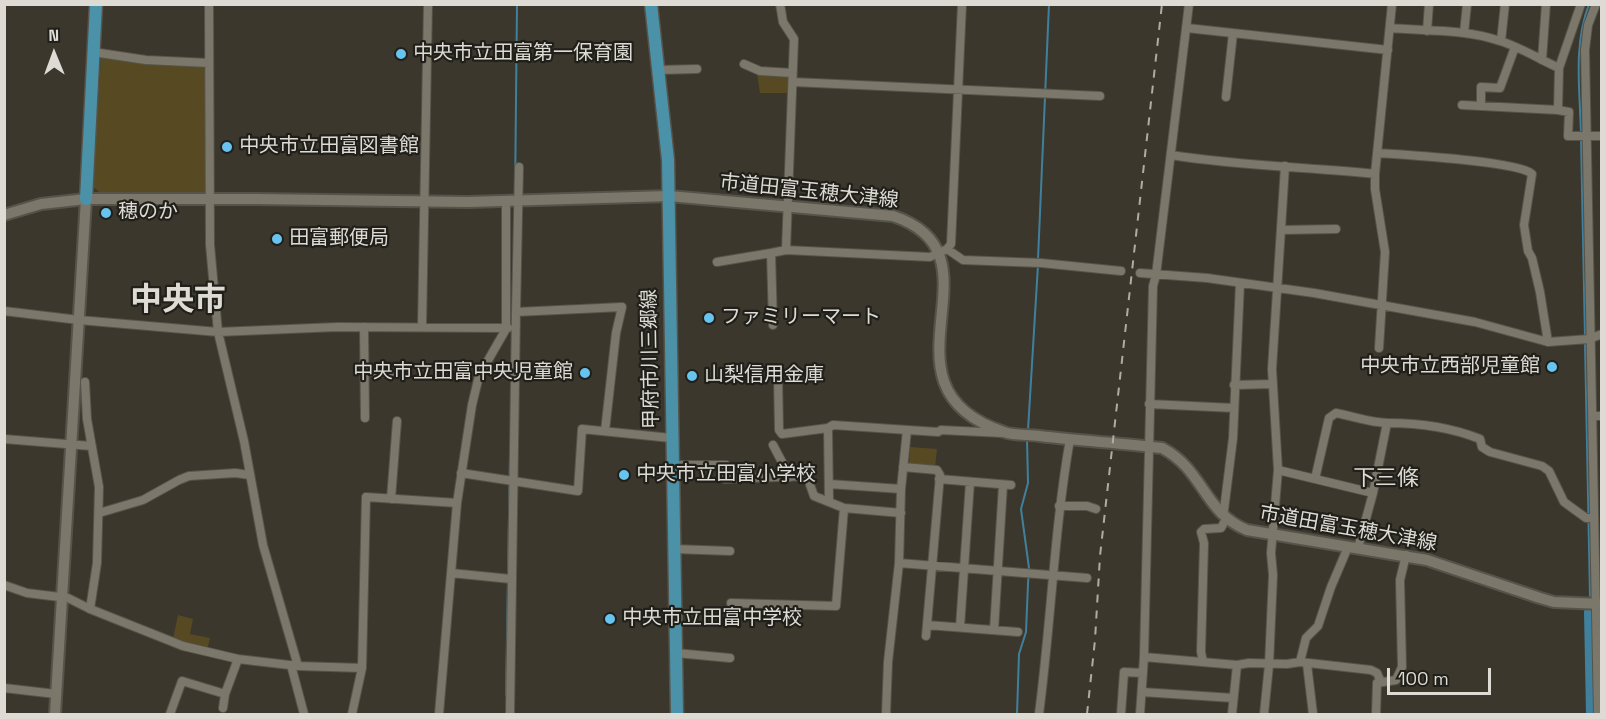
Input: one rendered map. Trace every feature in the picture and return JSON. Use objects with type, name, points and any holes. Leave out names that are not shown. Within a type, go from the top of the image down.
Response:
[{"type":"main road","points":[[86,199],[96,4]]},
{"type":"main road","name":"甲府市川三郷線","points":[[651,4],[667,139],[677,714]]},
{"type":"street","points":[[209,4],[210,245],[218,332],[244,441],[262,545],[294,666],[304,714]]},
{"type":"street","points":[[422,327],[428,4]]},
{"type":"street","points":[[780,4],[783,22],[794,39],[786,250]]},
{"type":"street","points":[[717,262],[786,250],[930,257],[943,252],[951,244],[962,4]]},
{"type":"street","points":[[1140,714],[1144,657],[1153,286],[1172,155],[1189,4]]},
{"type":"street","points":[[1379,348],[1385,252],[1375,189],[1375,174],[1392,4]]},
{"type":"street","points":[[1426,31],[1429,4]]},
{"type":"street","points":[[1464,33],[1467,4]]},
{"type":"street","points":[[1501,41],[1505,4]]},
{"type":"street","points":[[1542,60],[1546,4]]},
{"type":"street","points":[[1558,110],[1559,68],[1581,4]]},
{"type":"street","points":[[1596,4],[1585,41],[1586,339],[1592,416],[1591,518],[1599,604],[1598,714]]},
{"type":"street","points":[[1187,28],[1388,50]]},
{"type":"street","points":[[1390,28],[1464,33],[1501,41],[1559,68]]},
{"type":"street","points":[[1226,97],[1233,33]]},
{"type":"street","points":[[1480,106],[1481,87],[1500,88],[1515,47]]},
{"type":"street","points":[[93,52],[146,60],[209,63]]},
{"type":"street","points":[[744,64],[760,71],[792,73]]},
{"type":"street","points":[[658,70],[697,69]]},
{"type":"street","points":[[793,82],[1100,96]]},
{"type":"street","points":[[1462,105],[1569,111],[1568,136],[1602,136]]},
{"type":"street","points":[[1377,153],[1478,162],[1518,168],[1532,174],[1524,225],[1528,251],[1532,258],[1540,292],[1548,342]]},
{"type":"street","points":[[1172,155],[1224,163],[1375,174]]},
{"type":"street","points":[[1264,714],[1274,575],[1271,553],[1278,470],[1273,384],[1285,166]]},
{"type":"street","points":[[510,714],[508,672],[513,201],[519,167]]},
{"type":"street","name":"市道田富玉穂大津線","points":[[4,215],[41,204],[86,199],[513,201],[669,196],[893,216],[920,228],[943,252],[939,366],[950,397],[964,411],[981,422],[1006,433],[1162,448],[1183,461],[1224,517],[1246,530],[1406,555],[1444,565],[1554,602],[1599,604]]},
{"type":"street","points":[[55,714],[86,199]]},
{"type":"street","points":[[439,714],[461,473],[472,405],[479,376],[512,328],[516,312],[513,201]]},
{"type":"street","points":[[1281,230],[1336,229]]},
{"type":"street","points":[[943,252],[963,260],[1037,263],[1121,271]]},
{"type":"street","points":[[771,253],[773,325]]},
{"type":"street","points":[[1140,273],[1277,287],[1475,322],[1548,342],[1586,339],[1602,334]]},
{"type":"street","points":[[1203,661],[1201,595],[1204,543],[1201,532],[1204,529],[1221,528],[1224,517],[1233,438],[1240,283]]},
{"type":"street","points":[[516,312],[622,307],[616,333],[605,431]]},
{"type":"street","points":[[4,311],[218,332],[364,327],[512,328]]},
{"type":"street","points":[[364,327],[365,418]]},
{"type":"street","points":[[365,372],[390,373]]},
{"type":"street","points":[[778,377],[778,430],[782,434],[828,428],[833,425],[1006,433]]},
{"type":"street","points":[[85,382],[91,446],[99,487],[97,563],[90,609]]},
{"type":"street","points":[[1234,385],[1273,384]]},
{"type":"street","points":[[1149,404],[1234,408]]},
{"type":"street","points":[[1315,479],[1329,418],[1336,413],[1387,423],[1405,422],[1457,430],[1480,439],[1482,447],[1490,452],[1542,466],[1549,471],[1564,502],[1591,518]]},
{"type":"street","points":[[1592,416],[1602,416]]},
{"type":"street","points":[[392,499],[397,421]]},
{"type":"street","points":[[1313,714],[1303,663],[1306,638],[1318,626],[1327,598],[1353,547],[1373,493],[1387,423]]},
{"type":"street","points":[[828,428],[829,502]]},
{"type":"street","points":[[461,473],[578,491],[582,429],[671,438]]},
{"type":"street","points":[[886,714],[888,662],[899,563],[901,489],[907,430]]},
{"type":"street","points":[[4,439],[91,446]]},
{"type":"street","points":[[1039,714],[1048,646],[1059,506],[1070,439]]},
{"type":"street","points":[[773,445],[790,477]]},
{"type":"street","points":[[672,465],[726,465]]},
{"type":"street","points":[[903,467],[937,470],[939,479],[926,636]]},
{"type":"street","points":[[1278,470],[1373,493]]},
{"type":"street","points":[[99,513],[143,500],[189,476],[235,473],[249,475]]},
{"type":"street","points":[[725,479],[805,477],[808,479],[814,496],[844,508],[901,513]]},
{"type":"street","points":[[939,479],[1007,485],[994,630]]},
{"type":"street","points":[[960,627],[970,482]]},
{"type":"street","points":[[829,484],[901,489]]},
{"type":"street","points":[[352,714],[362,668],[366,497],[458,503]]},
{"type":"street","points":[[1059,506],[1096,509]]},
{"type":"street","points":[[731,603],[836,606],[844,508]]},
{"type":"street","points":[[674,549],[730,551]]},
{"type":"street","points":[[1376,714],[1377,683],[1396,680],[1402,667],[1400,580],[1406,555]]},
{"type":"street","points":[[899,563],[1088,578]]},
{"type":"street","points":[[451,573],[509,579]]},
{"type":"street","points":[[4,585],[27,593],[68,597],[90,609],[183,645],[238,659],[294,666],[362,668]]},
{"type":"street","points":[[927,625],[1018,632]]},
{"type":"street","points":[[676,653],[730,658]]},
{"type":"street","points":[[1144,657],[1237,665],[1303,663],[1371,670],[1377,673],[1381,682]]},
{"type":"street","points":[[223,708],[225,694],[238,659]]},
{"type":"street","points":[[1232,714],[1237,665]]},
{"type":"street","points":[[1121,714],[1124,672],[1143,673]]},
{"type":"street","points":[[170,714],[182,681],[225,694]]},
{"type":"street","points":[[4,688],[56,694]]},
{"type":"street","points":[[1142,692],[1233,698]]},
{"type":"shaded area","points":[[120,57],[207,66],[207,195],[99,192],[92,186],[101,58]]},
{"type":"shaded area","points":[[757,73],[765,76],[789,77],[788,93],[760,93]]},
{"type":"shaded area","points":[[910,447],[937,449],[935,467],[909,465]]},
{"type":"shaded area","points":[[178,615],[193,619],[190,634],[210,638],[207,650],[173,639]]},
{"type":"waterway","points":[[515,197],[517,4]]},
{"type":"waterway","points":[[1038,259],[1049,4]]},
{"type":"waterway","points":[[1581,134],[1579,52],[1589,4]]},
{"type":"waterway","points":[[1581,139],[1585,337]]},
{"type":"waterway","points":[[1028,430],[1038,265]]},
{"type":"waterway","points":[[1585,343],[1590,596]]},
{"type":"waterway","points":[[1017,714],[1019,654],[1026,632],[1029,568],[1021,509],[1028,483],[1027,439]]},
{"type":"waterway","points":[[506,695],[510,457]]},
{"type":"waterway","points":[[1590,612],[1592,714]]},
{"type":"railway","points":[[1087,714],[1095,640],[1100,556],[1162,4]]},
{"type":"place","name":"中央市立田富第一保育園","points":[[401,54]]},
{"type":"place","name":"中央市立田富図書館","points":[[227,147]]},
{"type":"place","name":"穂のか","points":[[106,213]]},
{"type":"place","name":"田富郵便局","points":[[277,239]]},
{"type":"place","name":"ファミリーマート","points":[[709,318]]},
{"type":"place","name":"中央市立西部児童館","points":[[1552,367]]},
{"type":"place","name":"中央市立田富中央児童館","points":[[585,373]]},
{"type":"place","name":"山梨信用金庫","points":[[692,376]]},
{"type":"place","name":"中央市立田富小学校","points":[[624,475]]},
{"type":"place","name":"中央市立田富中学校","points":[[610,619]]},
{"type":"district","name":"中央市","points":[[178,301]]},
{"type":"district","name":"下三條","points":[[1386,479]]}]
